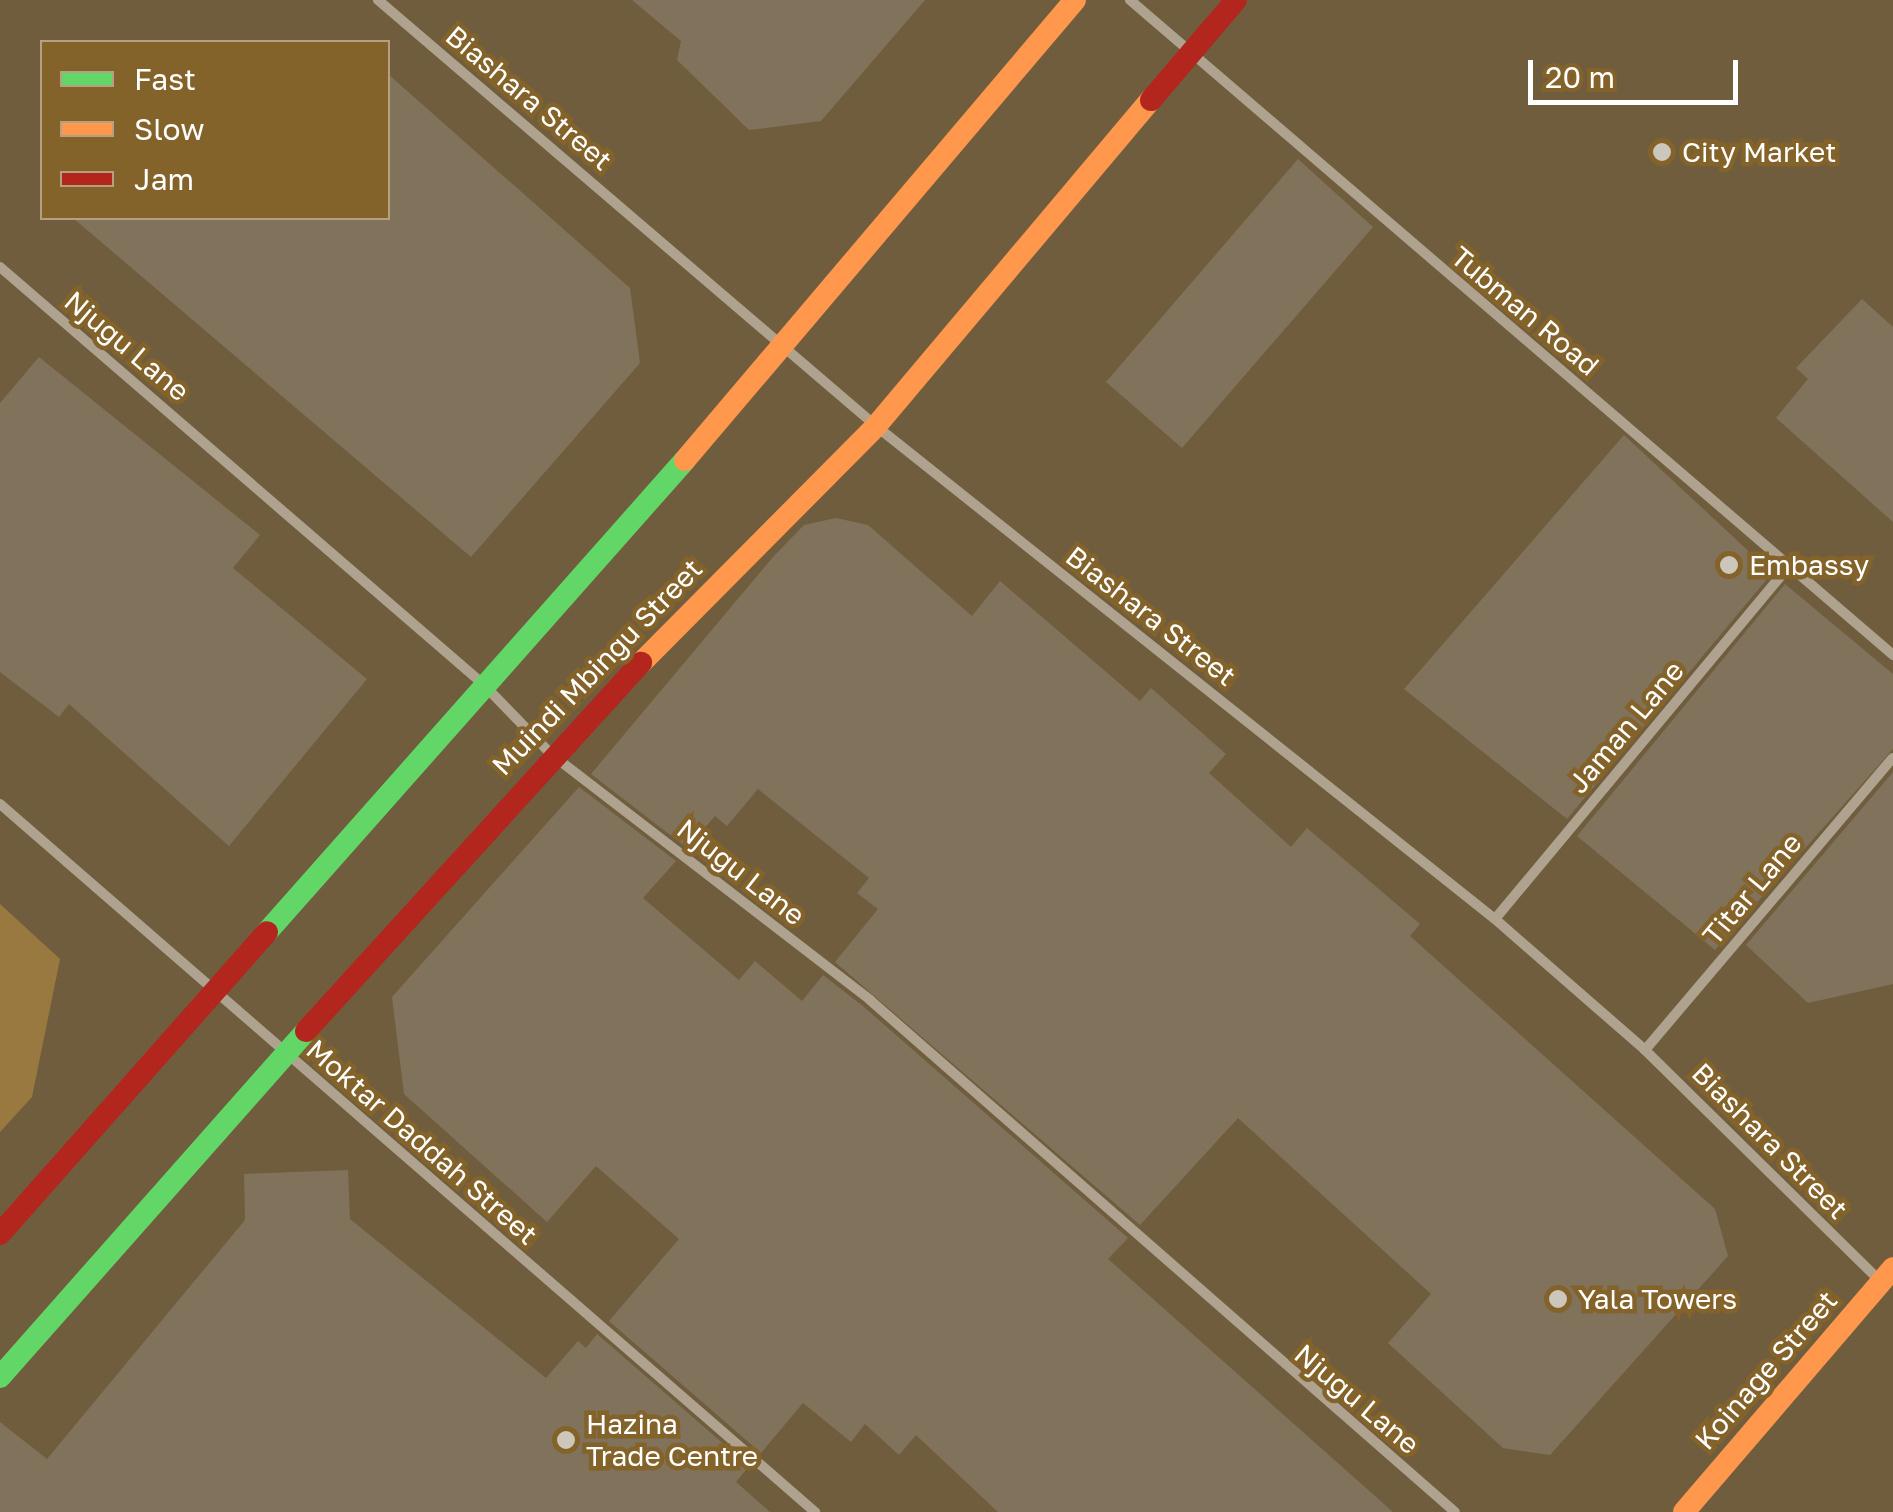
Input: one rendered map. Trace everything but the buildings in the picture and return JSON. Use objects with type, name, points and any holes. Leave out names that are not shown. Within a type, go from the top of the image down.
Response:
[{"type":"street","name":"Biashara Street","points":[[378,0],[786,345],[876,426],[1495,919],[1646,1050],[1887,1275]]},
{"type":"street","points":[[0,1234],[210,988],[786,345],[1076,0]]},
{"type":"street","name":"Tubman Road","points":[[1130,0],[1186,55],[1791,564],[1893,655]]},
{"type":"street","name":"Muindi Mbingu Street","points":[[0,1377],[283,1051],[550,754],[876,426],[1236,0]]},
{"type":"street","name":"Njugu Lane","points":[[0,268],[482,682],[550,754],[870,1000],[1455,1512]]},
{"type":"street","name":"Jaman Lane","points":[[1495,919],[1791,564]]},
{"type":"street","name":"Titar Lane","points":[[1646,1050],[1893,758]]},
{"type":"street","name":"Moktar Daddah Street","points":[[0,804],[815,1512]]},
{"type":"street","name":"Koinage Street","points":[[1684,1512],[1887,1275]]},
{"type":"shaded area","points":[[0,904],[60,959],[32,1097],[0,1132]]},
{"type":"traffic: fast","points":[[267,932],[685,460]]},
{"type":"traffic: fast","points":[[0,1377],[306,1031]]},
{"type":"traffic: slow","points":[[685,460],[1075,0]]},
{"type":"traffic: slow","points":[[641,663],[876,426],[1151,100]]},
{"type":"traffic: slow","points":[[1684,1512],[1893,1268]]},
{"type":"traffic: jam","points":[[1151,100],[1236,0]]},
{"type":"traffic: jam","points":[[306,1031],[641,663]]},
{"type":"traffic: jam","points":[[0,1234],[267,932]]},
{"type":"place","name":"City Market","points":[[1662,152]]},
{"type":"place","name":"Embassy","points":[[1729,565]]},
{"type":"place","name":"Yala Towers","points":[[1558,1299]]},
{"type":"place","name":"Hazina Trade Centre","points":[[566,1440]]}]
